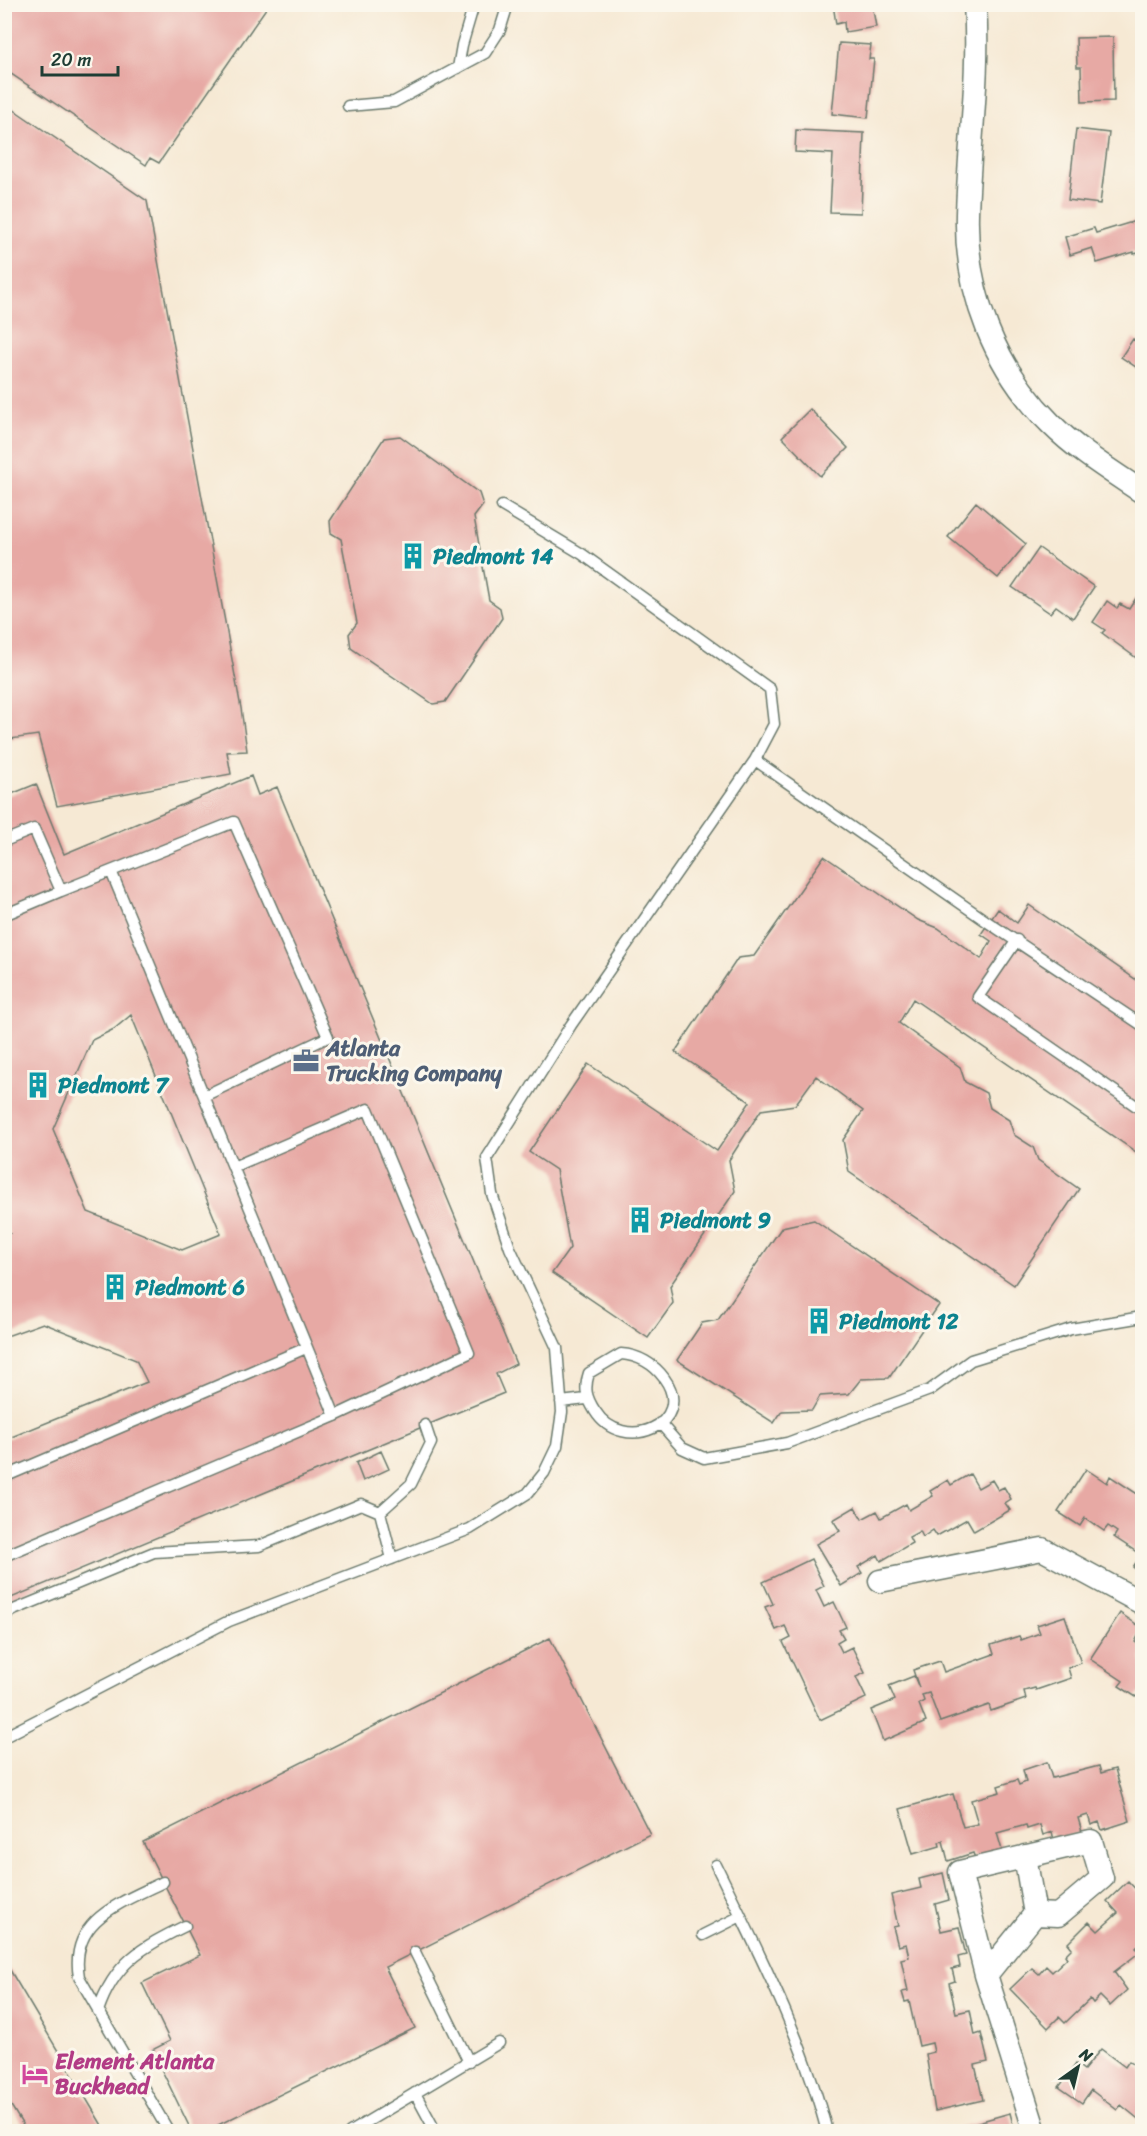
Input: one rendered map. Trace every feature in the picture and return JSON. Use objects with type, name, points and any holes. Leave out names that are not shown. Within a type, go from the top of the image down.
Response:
[{"type":"street","points":[[975,4],[978,38],[967,225],[969,259],[976,296],[987,329],[1019,388],[1051,424],[1084,452],[1143,492]]},
{"type":"street","points":[[880,1581],[1042,1549],[1143,1603]]},
{"type":"street","points":[[1035,1914],[1058,1915],[1102,1878],[1091,1841],[960,1872],[986,1976],[1035,2132]]},
{"type":"street","points":[[986,1976],[1035,1914],[1025,1856]]},
{"type":"lane","points":[[458,69],[462,45],[474,4]]},
{"type":"lane","points":[[348,106],[394,102],[485,53],[500,30],[508,4]]},
{"type":"lane","points":[[4,1737],[229,1621],[470,1529],[528,1492],[544,1473],[557,1446],[561,1402],[557,1348],[510,1248],[492,1194],[487,1158],[571,1025],[754,760],[774,724],[770,690],[582,554],[502,506]]},
{"type":"lane","points":[[754,760],[1143,1025]]},
{"type":"lane","points":[[4,915],[234,822],[328,1037],[204,1095]]},
{"type":"lane","points":[[4,841],[34,829],[61,891]]},
{"type":"lane","points":[[111,871],[335,1416]]},
{"type":"lane","points":[[1017,940],[978,997],[1143,1110]]},
{"type":"lane","points":[[4,1556],[335,1416],[469,1353],[368,1109],[233,1167]]},
{"type":"lane","points":[[660,1423],[682,1448],[704,1458],[787,1443],[930,1390],[971,1360],[1071,1329],[1143,1317]]},
{"type":"lane","points":[[4,1477],[306,1348]]},
{"type":"lane","points":[[621,1354],[635,1355],[659,1370],[668,1383],[674,1399],[668,1416],[660,1423],[641,1432],[624,1434],[600,1420],[586,1398],[585,1385],[589,1373],[621,1354]]},
{"type":"lane","points":[[561,1402],[586,1398]]},
{"type":"lane","points":[[380,1512],[411,1484],[431,1443],[425,1425]]},
{"type":"lane","points":[[4,1614],[154,1552],[259,1546],[361,1504],[380,1512]]},
{"type":"lane","points":[[380,1512],[392,1559]]},
{"type":"lane","points":[[716,1865],[767,1971],[811,2080],[828,2132]]},
{"type":"lane","points":[[163,1882],[100,1915],[88,1928],[76,1961],[80,1977],[98,2011],[169,2132]]},
{"type":"lane","points":[[703,1935],[741,1916]]},
{"type":"lane","points":[[98,2011],[105,1989],[124,1965],[146,1945],[185,1926]]},
{"type":"lane","points":[[415,1952],[470,2062]]},
{"type":"lane","points":[[350,2132],[499,2043]]},
{"type":"lane","points":[[415,2093],[436,2132]]},
{"type":"building","points":[[4,4],[269,4],[159,163],[150,158],[146,165],[4,69]]},
{"type":"building","points":[[833,4],[872,4],[876,27],[845,32],[844,22],[836,24]]},
{"type":"building","points":[[1113,37],[1114,101],[1082,102],[1081,67],[1077,67],[1076,38]]},
{"type":"building","points":[[839,43],[871,45],[869,59],[874,59],[868,118],[832,114]]},
{"type":"building","points":[[4,103],[147,201],[241,708],[247,751],[227,752],[231,774],[57,806],[38,735],[4,740]]},
{"type":"building","points":[[1076,129],[1109,133],[1100,204],[1068,200]]},
{"type":"building","points":[[796,130],[864,133],[861,213],[830,212],[833,154],[795,152]]},
{"type":"building","points":[[1142,219],[1142,252],[1134,254],[1134,252],[1097,263],[1092,248],[1070,255],[1065,237],[1094,228],[1096,233]]},
{"type":"building","points":[[1133,339],[1142,344],[1142,371],[1121,357]]},
{"type":"building","points":[[810,409],[848,448],[820,476],[782,437]]},
{"type":"building","name":"Piedmont 14","points":[[400,436],[479,493],[483,505],[474,517],[489,600],[500,608],[502,618],[445,702],[433,704],[351,648],[349,634],[357,623],[341,539],[331,533],[330,521],[384,438]]},
{"type":"building","points":[[976,502],[1026,544],[998,578],[948,537]]},
{"type":"building","points":[[1039,548],[1094,587],[1073,618],[1056,606],[1050,613],[1012,587]]},
{"type":"building","points":[[1136,598],[1142,602],[1139,616],[1142,619],[1142,662],[1102,633],[1105,630],[1093,622],[1107,601],[1117,608],[1120,604],[1129,609]]},
{"type":"building","points":[[251,776],[258,795],[277,787],[516,1364],[496,1374],[504,1393],[4,1601],[4,1440],[147,1382],[136,1360],[43,1323],[4,1337],[4,1235],[10,1233],[4,1220],[4,797],[36,784],[64,854]],"holes":[[[131,1015],[221,1234],[182,1250],[88,1212],[53,1129],[92,1040],[114,1029]]]},
{"type":"building","points":[[824,856],[918,920],[938,928],[981,959],[991,941],[981,934],[998,909],[1017,923],[1029,905],[1142,984],[1142,1156],[913,999],[899,1023],[960,1067],[965,1082],[986,1093],[990,1108],[1009,1120],[1014,1135],[1033,1147],[1038,1160],[1079,1189],[1014,1285],[849,1172],[843,1140],[863,1111],[816,1076],[795,1105],[761,1110],[729,1160],[735,1191],[670,1286],[673,1303],[648,1338],[552,1273],[570,1248],[556,1170],[529,1152],[588,1064],[717,1151],[750,1102],[675,1052],[738,958],[754,956]]},
{"type":"building","name":"Piedmont 12","points":[[814,1220],[939,1305],[889,1378],[861,1379],[849,1394],[820,1396],[812,1410],[782,1411],[774,1423],[677,1360],[702,1323],[718,1320],[782,1227]]},
{"type":"building","points":[[381,1451],[389,1469],[363,1481],[356,1463]]},
{"type":"building","points":[[1086,1469],[1107,1483],[1110,1476],[1142,1497],[1142,1574],[1133,1567],[1141,1555],[1114,1537],[1117,1532],[1108,1526],[1104,1531],[1085,1518],[1080,1526],[1058,1512]]},
{"type":"building","points":[[970,1474],[978,1488],[992,1480],[998,1490],[1004,1487],[1011,1499],[1005,1503],[1010,1510],[974,1531],[967,1519],[937,1536],[933,1530],[923,1537],[920,1531],[909,1537],[912,1543],[881,1561],[878,1555],[858,1567],[862,1573],[841,1586],[816,1544],[840,1531],[833,1520],[855,1507],[862,1519],[877,1511],[881,1518],[906,1504],[909,1510],[933,1496],[930,1491],[948,1480],[951,1485]]},
{"type":"building","points":[[811,1559],[824,1586],[816,1590],[824,1607],[834,1602],[846,1627],[839,1630],[844,1638],[837,1642],[842,1652],[852,1647],[865,1673],[856,1677],[866,1698],[820,1720],[783,1642],[791,1638],[785,1626],[776,1630],[765,1607],[773,1604],[763,1582]]},
{"type":"building","points":[[1120,1613],[1142,1628],[1135,1642],[1142,1647],[1142,1696],[1139,1693],[1136,1697],[1119,1686],[1123,1681],[1090,1659]]},
{"type":"building","points":[[1065,1616],[1081,1663],[1068,1668],[1071,1678],[1036,1690],[1035,1688],[1024,1691],[1026,1699],[991,1711],[989,1705],[940,1722],[929,1693],[922,1695],[924,1701],[919,1704],[926,1722],[883,1741],[871,1710],[895,1700],[889,1686],[914,1676],[919,1688],[913,1670],[940,1661],[944,1672],[994,1654],[991,1645],[1019,1636],[1021,1640],[1040,1633],[1037,1625]]},
{"type":"building","points":[[550,1638],[650,1834],[385,1967],[415,2028],[204,2132],[192,2132],[152,2050],[170,2041],[142,1983],[200,1955],[143,1842]]},
{"type":"building","points":[[1047,1762],[1052,1778],[1099,1766],[1101,1773],[1115,1769],[1130,1821],[1102,1830],[1099,1822],[1091,1825],[1088,1815],[1078,1818],[1082,1832],[1054,1840],[1052,1832],[1043,1835],[1040,1825],[1027,1829],[1026,1825],[997,1833],[1002,1850],[975,1858],[973,1853],[948,1861],[943,1841],[939,1842],[940,1846],[913,1854],[900,1809],[953,1794],[963,1827],[978,1824],[971,1800],[1000,1792],[998,1786],[1017,1780],[1019,1785],[1026,1782],[1023,1770]]},
{"type":"building","points":[[943,1873],[949,1900],[935,1904],[941,1931],[959,1927],[966,1955],[958,1957],[960,1967],[952,1969],[955,1981],[949,1983],[956,2013],[970,2010],[975,2035],[981,2033],[988,2062],[975,2065],[983,2100],[935,2111],[926,2054],[934,2052],[932,2043],[919,2046],[909,2001],[905,2002],[902,1992],[908,1991],[901,1959],[909,1957],[906,1944],[898,1946],[893,1927],[898,1926],[891,1895],[921,1888],[919,1879]]},
{"type":"building","points":[[1128,1881],[1142,1896],[1142,1941],[1136,1948],[1140,1952],[1114,1972],[1127,1990],[1110,2006],[1100,1996],[1093,2003],[1090,1999],[1065,2023],[1059,2017],[1048,2028],[1010,1989],[1032,1968],[1039,1974],[1046,1966],[1052,1972],[1067,1958],[1065,1955],[1072,1948],[1068,1943],[1089,1922],[1098,1931],[1118,1913],[1107,1901]]},
{"type":"building","points":[[4,1960],[106,2132],[27,2132],[4,2094]]},
{"type":"building","points":[[1101,2049],[1125,2067],[1129,2061],[1142,2071],[1142,2122],[1121,2105],[1117,2110],[1091,2090],[1082,2103],[1059,2087],[1076,2064],[1084,2070]]},
{"type":"building","points":[[1010,2113],[1015,2132],[958,2132],[957,2128]]},
{"type":"place","name":"Piedmont 14","points":[[413,556]]},
{"type":"place","name":"Atlanta Trucking Company","points":[[306,1061]]},
{"type":"place","name":"Piedmont 7","points":[[38,1085]]},
{"type":"place","name":"Piedmont 9","points":[[640,1220]]},
{"type":"place","name":"Piedmont 6","points":[[115,1287]]},
{"type":"place","name":"Piedmont 12","points":[[819,1321]]},
{"type":"place","name":"Element Atlanta Buckhead","points":[[35,2074]]}]
